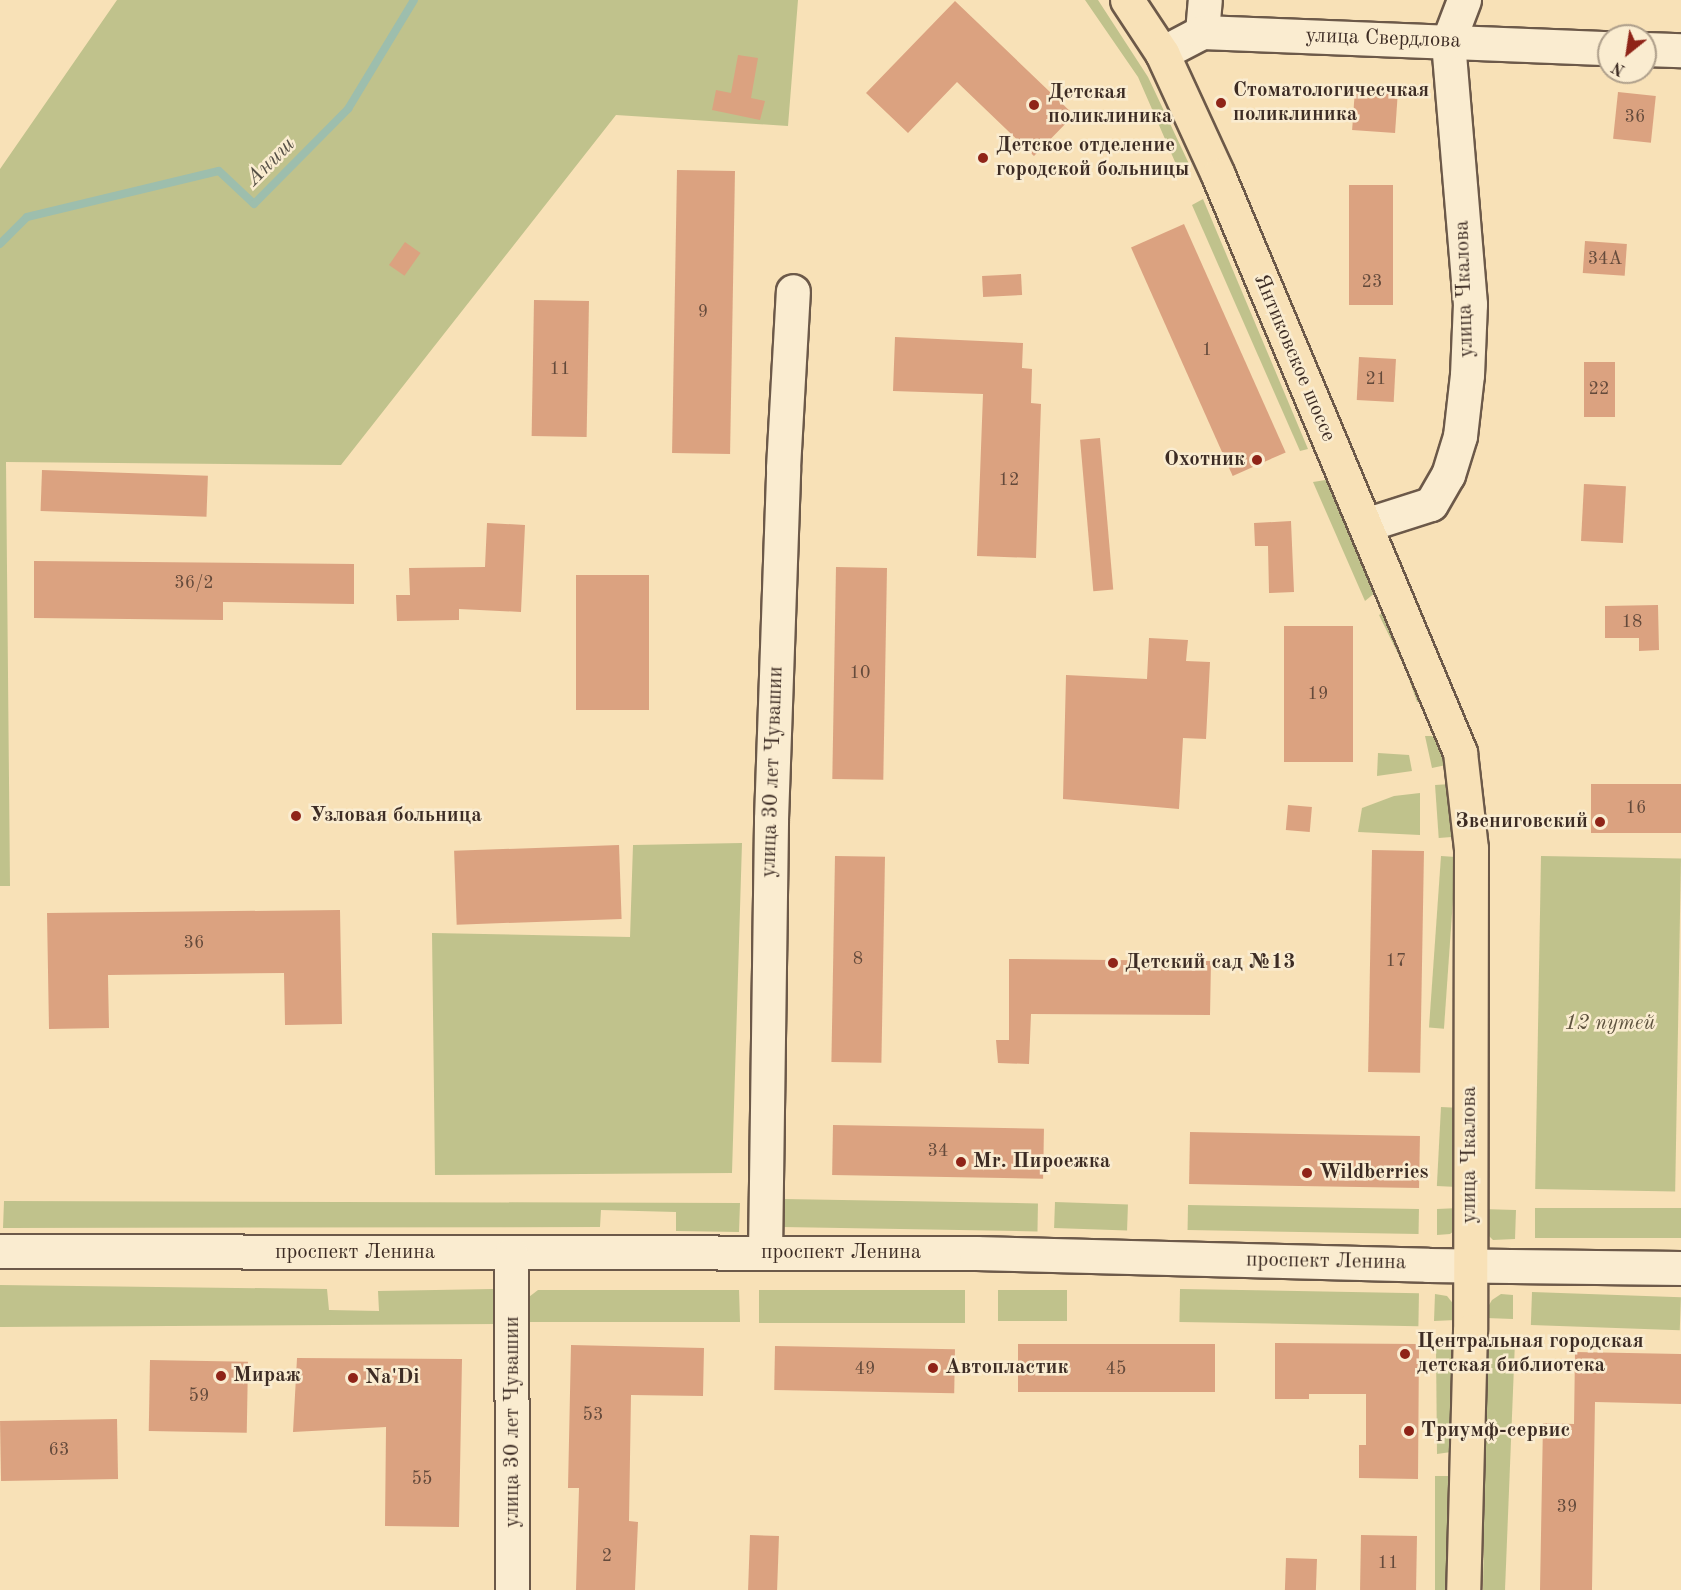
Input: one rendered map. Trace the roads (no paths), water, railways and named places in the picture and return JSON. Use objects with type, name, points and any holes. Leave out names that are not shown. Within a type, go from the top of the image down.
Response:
[{"type":"main road","name":"Янтиковское шоссе","points":[[1127,0],[1162,53],[1218,175],[1449,723]]},
{"type":"main road","name":"улица Чкалова","points":[[1449,723],[1460,752],[1464,772],[1471,848],[1470,1265],[1463,1590]]},
{"type":"street","points":[[1203,32],[1205,0]]},
{"type":"street","name":"улица Чкалова","points":[[1365,525],[1431,504],[1448,475],[1461,436],[1467,375],[1470,304],[1449,42],[1464,0]]},
{"type":"street","name":"улица Свердлова","points":[[1162,53],[1203,32],[1597,48]]},
{"type":"street","points":[[1657,50],[1681,51]]},
{"type":"street","name":"улица 30 лет Чувашии","points":[[765,1253],[771,819],[783,468],[793,291]]},
{"type":"street","name":"проспект Ленина","points":[[0,1251],[511,1254],[976,1253],[1681,1268]]},
{"type":"street","name":"улица 30 лет Чувашии","points":[[511,1254],[513,1590]]},
{"type":"waterway","name":"Аниш","points":[[0,244],[27,217],[219,171],[254,204],[348,109],[414,0]]},
{"type":"place","name":"Стоматологичесчкая поликлиника","points":[[1221,103]]},
{"type":"place","name":"Детская поликлиника","points":[[1034,105]]},
{"type":"place","name":"Детское отделение городской больницы","points":[[983,158]]},
{"type":"place","name":"Охотник","points":[[1257,460]]},
{"type":"place","name":"Узловая больница","points":[[296,816]]},
{"type":"place","name":"Звениговский","points":[[1600,822]]},
{"type":"place","name":"Детский сад №13","points":[[1113,963]]},
{"type":"place","name":"Mr. Пироежка","points":[[961,1162]]},
{"type":"place","name":"Wildberries","points":[[1307,1173]]},
{"type":"place","name":"Центральная городская детская библиотека","points":[[1405,1354]]},
{"type":"place","name":"Автопластик","points":[[933,1368]]},
{"type":"place","name":"Мираж","points":[[221,1376]]},
{"type":"place","name":"Na'Di","points":[[353,1378]]},
{"type":"place","name":"Триумф-сервис","points":[[1409,1431]]},
{"type":"park label","name":"12 путей","points":[[1610,1024]]}]
